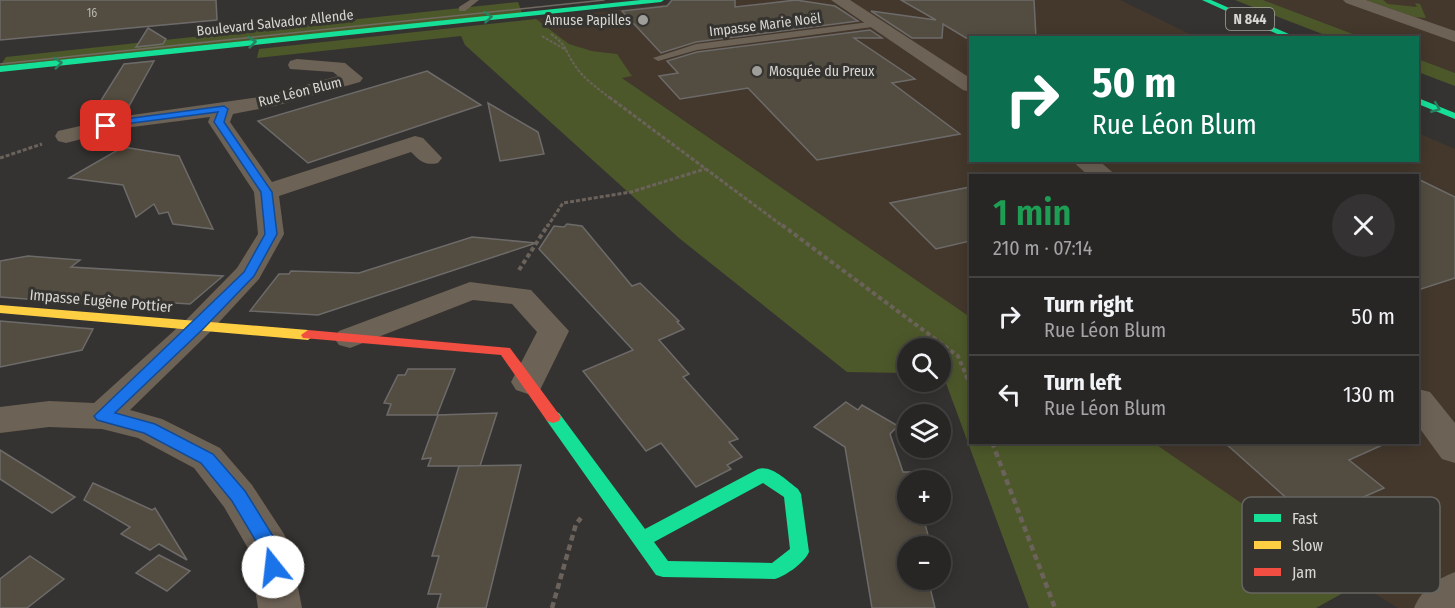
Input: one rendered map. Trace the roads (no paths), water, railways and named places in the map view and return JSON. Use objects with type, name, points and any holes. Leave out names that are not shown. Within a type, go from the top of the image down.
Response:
[{"type":"main road","name":"Boulevard Salvador Allende","points":[[0,69],[661,0]]},
{"type":"main road","name":"N 844","points":[[1205,0],[1289,36]]},
{"type":"main road","name":"Boulevard Salvador Allende","points":[[0,56],[512,2]]},
{"type":"main road","name":"N 844","points":[[1189,3],[1263,36]]},
{"type":"main road","points":[[1419,87],[1447,98]]},
{"type":"main road","points":[[1419,101],[1455,116]]},
{"type":"main road","name":"Impasse Eugène Pottier","points":[[0,309],[505,351],[663,569],[775,571],[800,552],[792,494],[764,474],[642,540]]},
{"type":"street","points":[[839,0],[969,85]]},
{"type":"street","points":[[1351,0],[1455,38]]},
{"type":"street","name":"Rue Léon Blum","points":[[66,136],[125,122],[268,102],[353,78],[338,67],[297,65]]},
{"type":"street","points":[[102,416],[198,326],[249,273],[271,234],[266,192],[219,122],[224,109]]},
{"type":"street","points":[[266,192],[415,143],[430,158]]},
{"type":"street","points":[[1085,162],[1102,174]]},
{"type":"street","points":[[350,338],[470,291],[521,296],[553,331],[528,382]]},
{"type":"street","points":[[1419,386],[1455,412]]},
{"type":"street","points":[[1419,402],[1455,449]]},
{"type":"street","points":[[0,420],[49,414],[102,416],[149,428],[207,458],[238,496],[269,547],[280,608]]},
{"type":"street","points":[[1436,608],[1455,592]]},
{"type":"lane","points":[[462,9],[475,0]]},
{"type":"lane","name":"Impasse Marie Noël","points":[[658,58],[696,47],[877,24]]},
{"type":"tram line","points":[[0,64],[604,0]]},
{"type":"place","name":"Amuse Papilles","points":[[643,20]]},
{"type":"place","name":"Mosquée du Preux","points":[[757,71]]}]
